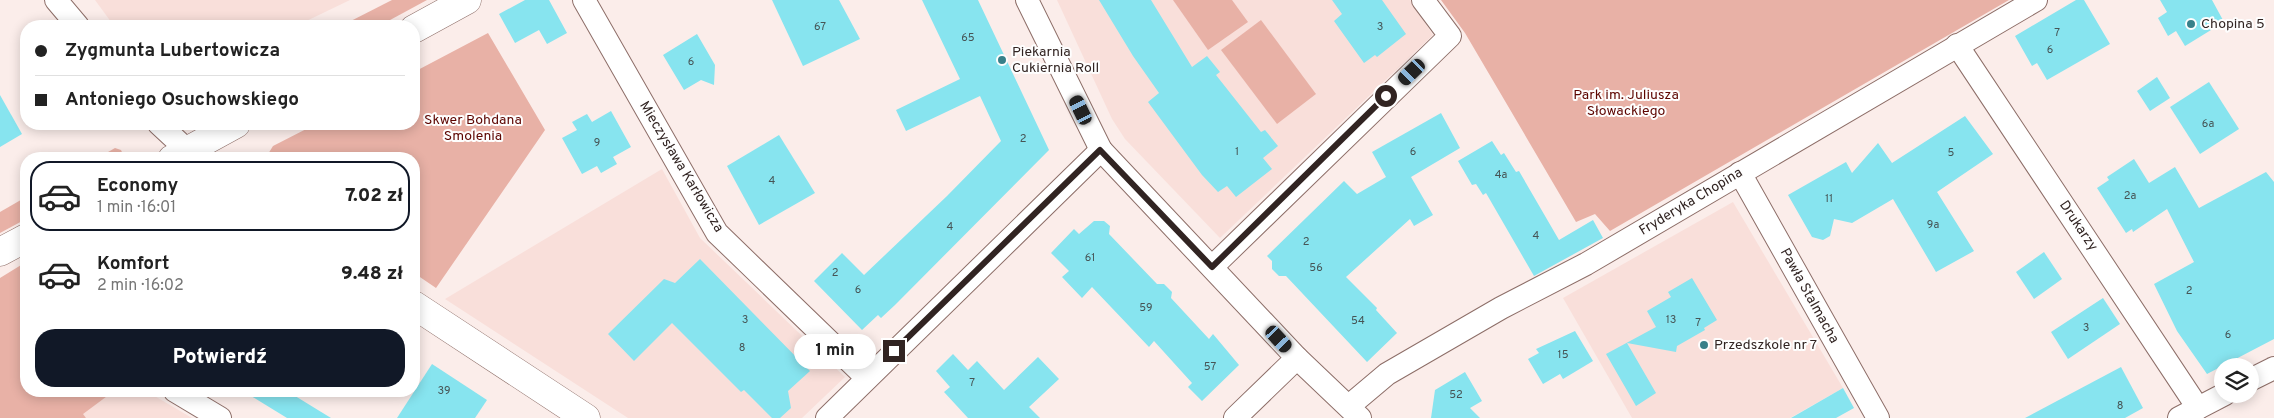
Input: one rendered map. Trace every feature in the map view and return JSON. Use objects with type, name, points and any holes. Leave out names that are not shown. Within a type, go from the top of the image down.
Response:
[{"type":"street","points":[[56,0],[73,20]]},
{"type":"street","points":[[420,26],[467,0]]},
{"type":"street","name":"Mieczysława Karłowicza","points":[[584,0],[717,233],[867,378]]},
{"type":"street","points":[[1027,0],[1100,150],[1297,358],[1354,412]]},
{"type":"street","points":[[1212,267],[1450,36],[1424,0]]},
{"type":"street","name":"Fryderyka Chopina","points":[[1354,412],[1387,374],[1502,308],[1586,264],[2036,0]]},
{"type":"street","name":"Drukarzy","points":[[1957,46],[2189,413]]},
{"type":"street","points":[[164,130],[183,152]]},
{"type":"street","points":[[192,152],[227,130]]},
{"type":"street","points":[[827,418],[1100,150]]},
{"type":"street","name":"Pawła Stalmacha","points":[[1740,173],[1878,418]]},
{"type":"street","points":[[0,252],[20,241]]},
{"type":"street","points":[[420,309],[586,418]]},
{"type":"street","points":[[1235,418],[1297,358]]},
{"type":"street","points":[[2259,376],[2274,368]]},
{"type":"street","points":[[185,397],[220,418]]},
{"type":"street","points":[[2189,413],[2214,399]]},
{"type":"shaded area","points":[[95,0],[350,0],[308,20],[110,20]]},
{"type":"shaded area","points":[[1057,0],[1410,0],[1433,35],[1220,238],[1125,139],[1112,119]]},
{"type":"shaded area","points":[[662,169],[700,238],[845,377],[802,418],[628,418],[445,299]]},
{"type":"shaded area","name":"Przedszkole nr 7","points":[[1733,202],[1843,388],[1790,418],[1632,418],[1563,298]]},
{"type":"shaded area","points":[[106,397],[156,397],[192,418],[86,418],[82,414]]},
{"type":"green space","points":[[392,0],[427,0],[390,20],[353,20]]},
{"type":"green space","points":[[1173,0],[1232,0],[1248,22],[1208,50]]},
{"type":"green space","name":"Park im. Juliusza Słowackiego","points":[[1441,0],[2009,0],[1610,231],[1595,214],[1576,222],[1465,33]]},
{"type":"green space","points":[[1261,20],[1316,94],[1277,124],[1221,50]]},
{"type":"green space","name":"Skwer Bohdana Smolenia","points":[[488,33],[545,130],[436,288],[420,277],[420,152],[269,152],[273,146],[304,130],[420,130],[420,69]]},
{"type":"green space","points":[[115,148],[122,152],[108,152]]},
{"type":"green space","points":[[20,200],[20,222],[0,233],[0,212]]},
{"type":"green space","points":[[20,266],[20,397],[106,397],[83,414],[86,418],[0,418],[0,278]]},
{"type":"building","points":[[525,0],[549,0],[567,33],[547,44],[539,30],[515,43],[499,14]]},
{"type":"building","points":[[772,0],[839,0],[860,39],[803,66]]},
{"type":"building","points":[[922,0],[978,0],[1049,150],[895,305],[881,318],[878,315],[862,330],[814,281],[842,253],[864,275],[947,196],[1001,141],[980,96],[906,131],[896,110],[960,79]]},
{"type":"building","points":[[1099,0],[1151,0],[1192,67],[1207,56],[1220,72],[1216,75],[1261,132],[1265,130],[1278,146],[1263,158],[1272,169],[1236,197],[1227,186],[1218,192],[1202,175],[1148,102],[1159,93],[1133,56]]},
{"type":"building","points":[[1332,0],[1382,0],[1406,34],[1377,57],[1375,55],[1364,63],[1334,21],[1342,14]]},
{"type":"building","points":[[2076,0],[2084,0],[2110,44],[2047,80],[2037,63],[2032,66],[2015,36]]},
{"type":"building","name":"Chopina 5","points":[[2160,0],[2212,0],[2224,22],[2185,46],[2176,31],[2168,36],[2158,18],[2167,12]]},
{"type":"building","points":[[697,34],[715,65],[714,85],[701,80],[684,90],[663,55]]},
{"type":"building","points":[[2157,77],[2170,98],[2150,111],[2137,91]]},
{"type":"building","points":[[2209,82],[2239,129],[2200,154],[2170,107]]},
{"type":"building","points":[[0,95],[22,134],[0,147]]},
{"type":"building","points":[[611,111],[631,147],[613,157],[617,164],[601,173],[597,166],[582,174],[562,138],[577,130],[572,122],[587,114],[592,122]]},
{"type":"building","points":[[1441,113],[1460,148],[1411,177],[1433,215],[1414,226],[1410,219],[1346,277],[1377,308],[1376,310],[1397,333],[1367,362],[1286,276],[1279,276],[1272,269],[1272,261],[1267,256],[1344,181],[1357,194],[1386,177],[1372,152]]},
{"type":"building","points":[[1965,116],[1993,154],[1937,192],[1974,251],[1936,272],[1893,199],[1852,223],[1834,219],[1830,236],[1823,240],[1812,237],[1788,195],[1846,162],[1852,173],[1878,143],[1892,163]]},
{"type":"building","points":[[779,135],[815,193],[759,225],[727,166]]},
{"type":"building","points":[[1492,141],[1501,155],[1504,153],[1516,172],[1519,171],[1559,240],[1593,220],[1603,238],[1534,276],[1486,193],[1483,195],[1476,184],[1472,185],[1458,161]]},
{"type":"building","points":[[2134,159],[2149,183],[2175,167],[2199,208],[2266,172],[2274,182],[2274,339],[2238,358],[2214,358],[2214,370],[2207,374],[2177,331],[2154,284],[2194,262],[2167,209],[2133,232],[2132,229],[2126,233],[2097,188],[2109,180],[2107,177]]},
{"type":"building","points":[[1094,221],[1104,221],[1110,226],[1109,234],[1157,284],[1164,284],[1172,292],[1171,298],[1209,339],[1213,334],[1239,365],[1202,401],[1188,387],[1192,383],[1154,341],[1149,347],[1092,287],[1082,298],[1062,277],[1069,271],[1051,253],[1074,229],[1079,234]]},
{"type":"building","points":[[2044,252],[2062,279],[2034,299],[2016,272]]},
{"type":"building","points":[[700,259],[810,371],[788,391],[791,408],[780,418],[772,418],[744,390],[741,392],[672,323],[634,361],[608,334],[664,279],[675,283]]},
{"type":"building","points":[[1692,278],[1717,320],[1704,328],[1705,330],[1677,346],[1676,352],[1627,343],[1656,393],[1636,406],[1606,354],[1656,327],[1647,311],[1671,297],[1668,292]]},
{"type":"building","points":[[2103,298],[2120,324],[2068,359],[2051,332]]},
{"type":"building","points":[[1575,331],[1593,361],[1563,379],[1560,374],[1543,384],[1528,359],[1539,353],[1536,349]]},
{"type":"building","points":[[953,354],[968,370],[977,361],[1004,390],[1038,357],[1059,379],[1029,407],[1040,418],[968,418],[944,392],[950,387],[936,371]]},
{"type":"building","points":[[432,364],[487,400],[475,418],[397,418],[411,397],[420,397],[420,383]]},
{"type":"building","points":[[2121,367],[2143,408],[2125,418],[2025,418]]},
{"type":"building","points":[[1465,372],[1482,401],[1470,408],[1480,418],[1431,418],[1435,390]]},
{"type":"building","points":[[1843,388],[1854,408],[1836,418],[1791,418]]},
{"type":"building","points":[[253,397],[297,397],[331,418],[287,418]]},
{"type":"place","name":"Chopina 5","points":[[2191,24]]},
{"type":"place","name":"Piekarnia Cukiernia Roll","points":[[1002,60]]},
{"type":"place","name":"Przedszkole nr 7","points":[[1704,345]]},
{"type":"route","points":[[894,351],[1100,150],[1212,267],[1386,96]]}]
